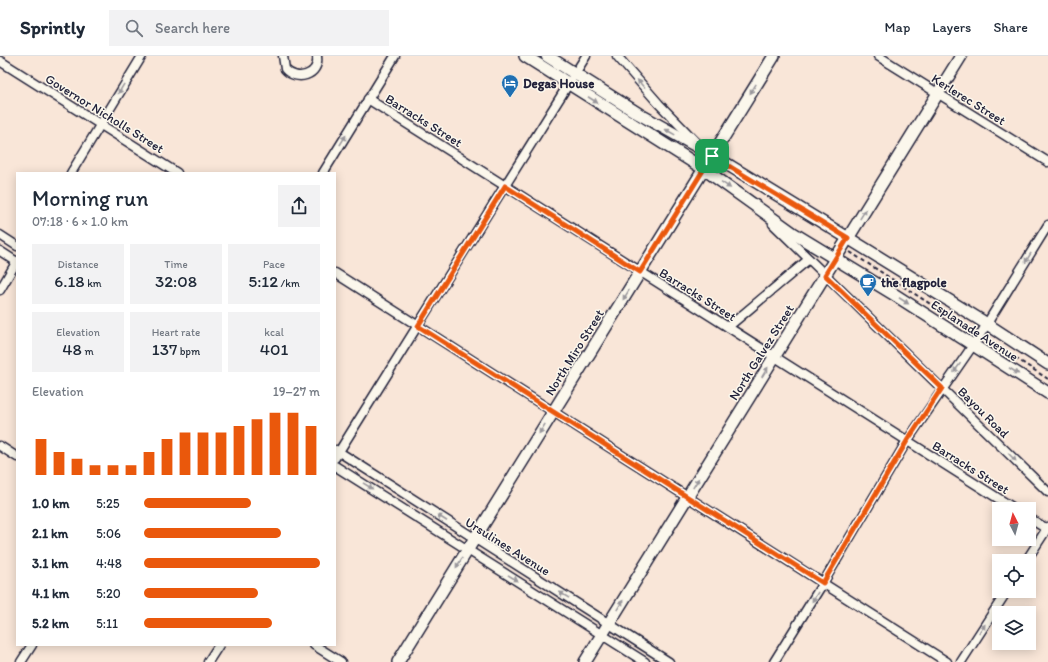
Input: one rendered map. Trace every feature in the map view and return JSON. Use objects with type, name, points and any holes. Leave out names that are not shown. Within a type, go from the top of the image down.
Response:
[{"type":"street","points":[[72,172],[142,56]]},
{"type":"street","points":[[283,56],[285,68],[293,76],[298,77],[308,75],[313,71],[316,66],[317,56]]},
{"type":"street","points":[[324,172],[395,56]]},
{"type":"street","name":"Esplanade Avenue","points":[[525,56],[704,169],[737,192],[764,214],[1048,393]]},
{"type":"street","name":"Esplanade Avenue","points":[[547,56],[639,114],[710,154],[845,243],[987,324],[1048,364]]},
{"type":"street","points":[[336,453],[418,326],[586,56]]},
{"type":"street","points":[[617,56],[659,104],[710,154]]},
{"type":"street","name":"North Miro Street","points":[[398,662],[704,169],[710,154],[774,56]]},
{"type":"street","name":"Kerlerec Street","points":[[878,56],[1048,162]]},
{"type":"street","name":"North Galvez Street","points":[[585,662],[961,56]]},
{"type":"street","name":"Governor Nicholls Street","points":[[0,61],[175,172]]},
{"type":"street","name":"Barracks Street","points":[[368,99],[1004,502]]},
{"type":"street","name":"Bayou Road","points":[[764,214],[1048,492]]},
{"type":"street","points":[[774,662],[823,583],[907,441],[942,388],[980,336],[1048,225]]},
{"type":"street","points":[[0,235],[16,245]]},
{"type":"street","points":[[0,251],[16,261]]},
{"type":"street","points":[[728,327],[809,259]]},
{"type":"street","points":[[0,290],[16,264]]},
{"type":"street","points":[[336,274],[947,662]]},
{"type":"street","points":[[0,446],[16,456]]},
{"type":"street","name":"Ursulines Avenue","points":[[336,453],[474,538],[669,662]]},
{"type":"street","name":"Ursulines Avenue","points":[[336,467],[645,662]]},
{"type":"street","points":[[1030,554],[1047,528],[1036,522]]},
{"type":"street","points":[[961,662],[1002,598]]},
{"type":"street","points":[[21,662],[31,646]]},
{"type":"street","points":[[208,662],[218,646]]},
{"type":"street","points":[[316,646],[341,662]]},
{"type":"path","points":[[845,243],[980,336],[1048,379]]},
{"type":"path","points":[[967,332],[970,329]]},
{"type":"place","name":"Degas House","points":[[510,98]]},
{"type":"place","name":"the flagpole","points":[[868,297]]},
{"type":"route","points":[[712,156],[848,238],[825,275],[942,388],[907,441],[823,583],[418,326],[505,186],[640,272],[712,156]]}]
